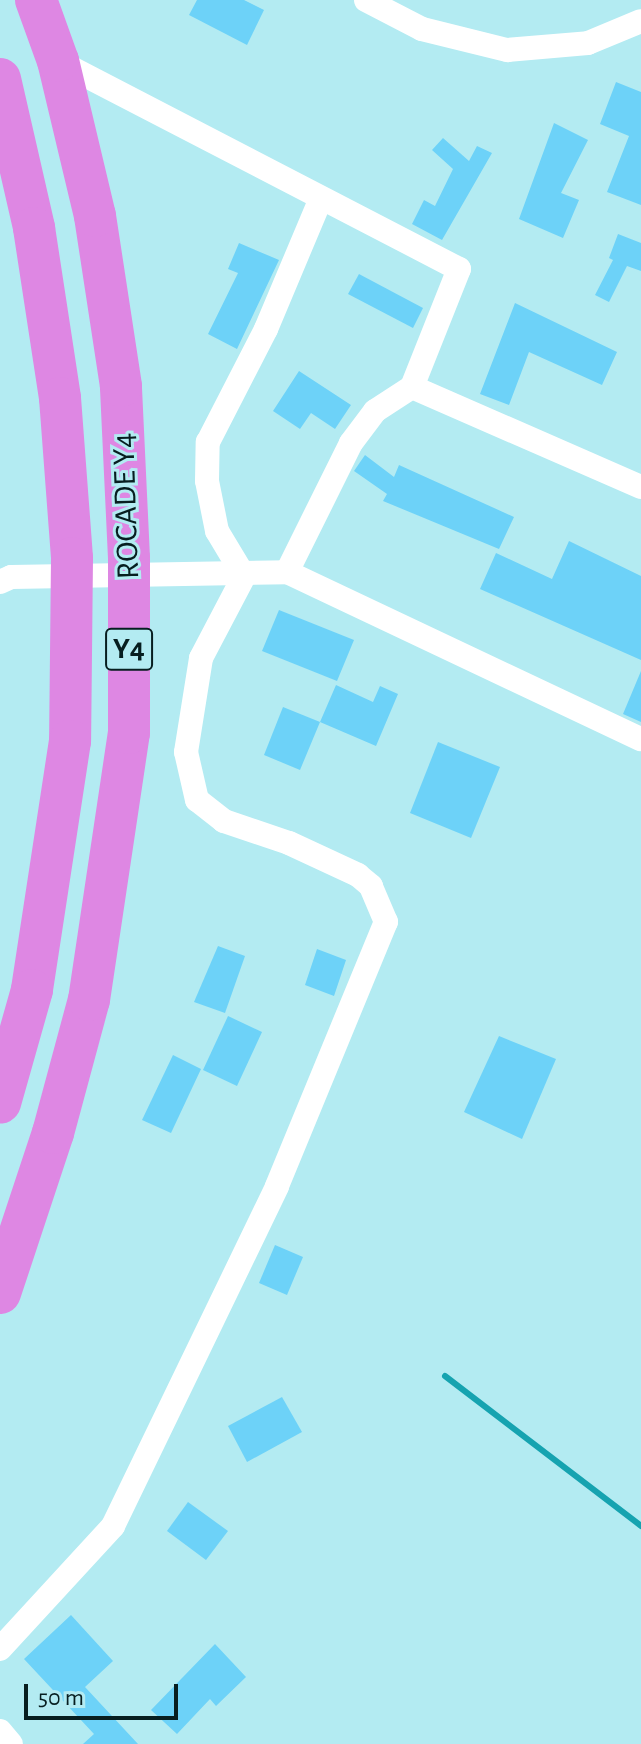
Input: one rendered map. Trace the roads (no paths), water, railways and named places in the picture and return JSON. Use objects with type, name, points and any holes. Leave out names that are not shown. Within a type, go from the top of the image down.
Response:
[{"type":"highway","name":"ROCADE Y4","points":[[0,1293],[53,1133],[89,1000],[129,733],[129,558],[121,386],[95,216],[58,61],[36,0]]},
{"type":"highway","name":"ROCADE Y4","points":[[0,79],[34,228],[60,398],[72,558],[70,741],[32,990],[0,1103]]},
{"type":"street","points":[[366,0],[422,29],[499,49],[588,43],[605,32],[641,21]]},
{"type":"street","points":[[58,61],[459,269],[412,387],[375,411],[351,443],[287,572]]},
{"type":"street","points":[[244,576],[217,531],[207,481],[208,442],[266,329],[321,198]]},
{"type":"street","points":[[412,387],[641,487]]},
{"type":"street","points":[[6,580],[244,576],[287,572],[641,739]]},
{"type":"street","points":[[0,1649],[113,1526],[277,1186],[386,922],[371,886],[358,875],[289,843],[224,821],[197,800],[186,752],[201,658],[244,576]]},
{"type":"street","points":[[0,1731],[11,1744]]},
{"type":"waterway","points":[[445,1376],[641,1526]]}]
